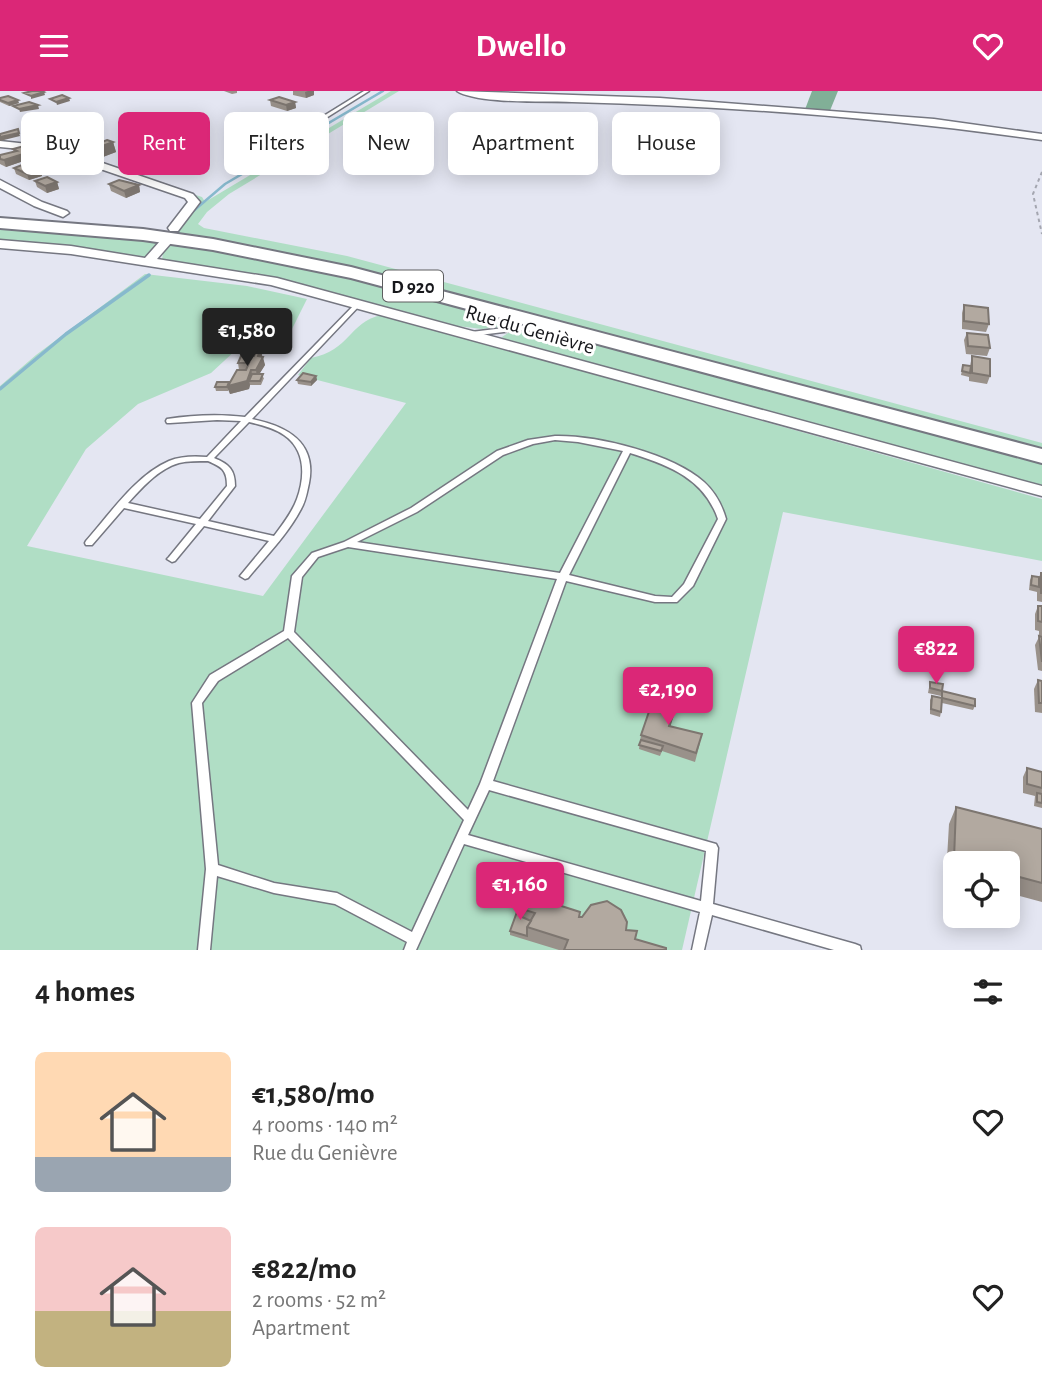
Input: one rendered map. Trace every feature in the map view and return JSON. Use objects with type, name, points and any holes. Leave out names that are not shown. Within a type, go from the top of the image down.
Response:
[{"type":"main road","name":"D 920","points":[[0,223],[149,234],[297,258],[424,289],[1042,456]]},
{"type":"street","points":[[462,91],[501,97],[660,101],[934,122],[1042,137]]},
{"type":"street","points":[[0,144],[52,149],[189,196],[194,202],[174,228]]},
{"type":"street","points":[[0,183],[38,204],[63,213]]},
{"type":"street","points":[[147,263],[165,243]]},
{"type":"street","name":"Rue du Genièvre","points":[[0,244],[71,250],[243,275],[359,303],[923,461],[1042,491]]},
{"type":"lane","points":[[329,114],[367,91]]},
{"type":"lane","points":[[209,459],[359,303]]},
{"type":"lane","points":[[471,334],[521,328],[544,329],[740,381],[817,397]]},
{"type":"lane","points":[[170,421],[210,416],[246,418],[281,428],[303,452],[308,475],[301,501],[245,576]]},
{"type":"lane","points":[[289,633],[296,576],[315,555],[347,544],[414,510],[514,446],[561,438],[626,451],[666,463],[699,482],[718,505],[722,519],[688,586],[674,600],[655,599],[563,577],[347,544]]},
{"type":"lane","points":[[212,869],[274,888],[337,899],[413,945],[486,784],[563,577],[626,451]]},
{"type":"lane","points":[[89,543],[150,478],[172,463],[209,459],[225,464],[232,474],[231,486],[172,559]]},
{"type":"lane","points":[[125,505],[275,539]]},
{"type":"lane","points":[[289,633],[470,819]]},
{"type":"lane","points":[[204,950],[212,869],[197,703],[214,678],[289,633]]},
{"type":"lane","points":[[486,784],[712,848],[707,908],[698,950]]},
{"type":"lane","points":[[461,838],[855,950]]},
{"type":"path","points":[[1042,172],[1034,180],[1033,201],[1042,234]]},
{"type":"green space","points":[[391,91],[399,91],[364,112],[356,112]]},
{"type":"green space","points":[[812,91],[838,91],[829,113],[804,112]]},
{"type":"green space","points":[[343,120],[343,125],[329,133],[329,128]]},
{"type":"green space","points":[[250,175],[260,175],[229,194],[207,212],[198,224],[204,228],[347,256],[1042,443],[1042,450],[357,268],[176,233],[199,201],[197,196],[180,190],[202,197],[205,202]]},
{"type":"green space","points":[[0,225],[163,240],[147,257],[142,258],[0,242]]},
{"type":"green space","points":[[175,241],[328,270],[525,324],[482,329],[457,326],[295,282],[162,260],[163,253]]},
{"type":"green space","points":[[145,274],[247,286],[307,299],[286,341],[250,337],[211,373],[138,404],[86,449],[27,546],[263,596],[406,403],[298,375],[311,358],[334,349],[362,324],[381,315],[1042,499],[1042,561],[783,512],[682,950],[0,950],[0,386],[36,355]]},
{"type":"green space","points":[[546,331],[1042,463],[1042,486],[504,340],[502,337],[508,333]]},
{"type":"building","points":[[44,92],[31,96],[24,93]]},
{"type":"building","points":[[62,95],[69,98],[56,102],[50,99]]},
{"type":"building","points":[[8,96],[18,100],[8,103],[0,100]]},
{"type":"building","points":[[279,97],[295,102],[286,105],[270,100]]},
{"type":"building","points":[[29,102],[38,105],[19,109],[13,106]]},
{"type":"building","points":[[18,129],[19,133],[0,137],[0,134]]},
{"type":"building","points":[[21,147],[21,155],[0,159],[0,155],[17,151],[13,149]]},
{"type":"building","points":[[47,177],[57,182],[45,186],[35,181]]},
{"type":"building","points":[[119,180],[139,185],[124,191],[109,184]]},
{"type":"building","points":[[964,305],[988,308],[989,324],[964,321]]},
{"type":"building","points":[[967,333],[988,335],[990,348],[968,346]]},
{"type":"building","points":[[258,346],[261,347],[258,356],[263,357],[256,370],[251,370],[247,381],[228,386],[237,370],[246,370],[249,363],[238,363],[241,356],[254,356]]},
{"type":"building","points":[[972,356],[990,359],[990,376],[972,373]]},
{"type":"building","points":[[963,365],[971,366],[970,373],[962,371]]},
{"type":"building","points":[[303,373],[316,376],[311,382],[297,380]]},
{"type":"building","points":[[252,374],[263,374],[260,381],[249,381]]},
{"type":"building","points":[[217,382],[229,382],[227,387],[215,387]]},
{"type":"building","points":[[1032,576],[1039,577],[1039,587],[1031,585]]},
{"type":"building","points":[[1038,606],[1042,606],[1042,622],[1038,621]]},
{"type":"building","points":[[1039,636],[1042,637],[1042,662]]},
{"type":"building","points":[[1038,680],[1042,681],[1042,703],[1039,703]]},
{"type":"building","points":[[930,682],[943,684],[942,691],[930,688]]},
{"type":"building","points":[[942,691],[975,699],[975,706],[942,698]]},
{"type":"building","points":[[932,696],[942,698],[941,712],[931,709]]},
{"type":"building","points":[[654,697],[676,703],[669,726],[702,734],[696,753],[641,735]]},
{"type":"building","points":[[641,740],[663,746],[661,751],[639,745]]},
{"type":"building","points":[[1027,768],[1042,772],[1042,788],[1027,784]]},
{"type":"building","points":[[1037,793],[1042,794],[1042,803],[1037,802]]},
{"type":"building","points":[[956,807],[1042,829],[1042,883],[1020,877],[1020,851],[954,851]]},
{"type":"building","points":[[527,895],[580,912],[579,917],[582,917],[591,905],[607,901],[621,910],[627,922],[626,930],[637,931],[635,939],[666,950],[564,950],[568,940],[527,927],[535,913],[522,909]]},
{"type":"building","points":[[521,901],[524,902],[522,917],[531,921],[527,927],[527,936],[510,931]]},
{"type":"waterway","points":[[191,213],[225,184],[383,91]]},
{"type":"waterway","points":[[0,389],[66,334],[149,275]]}]
